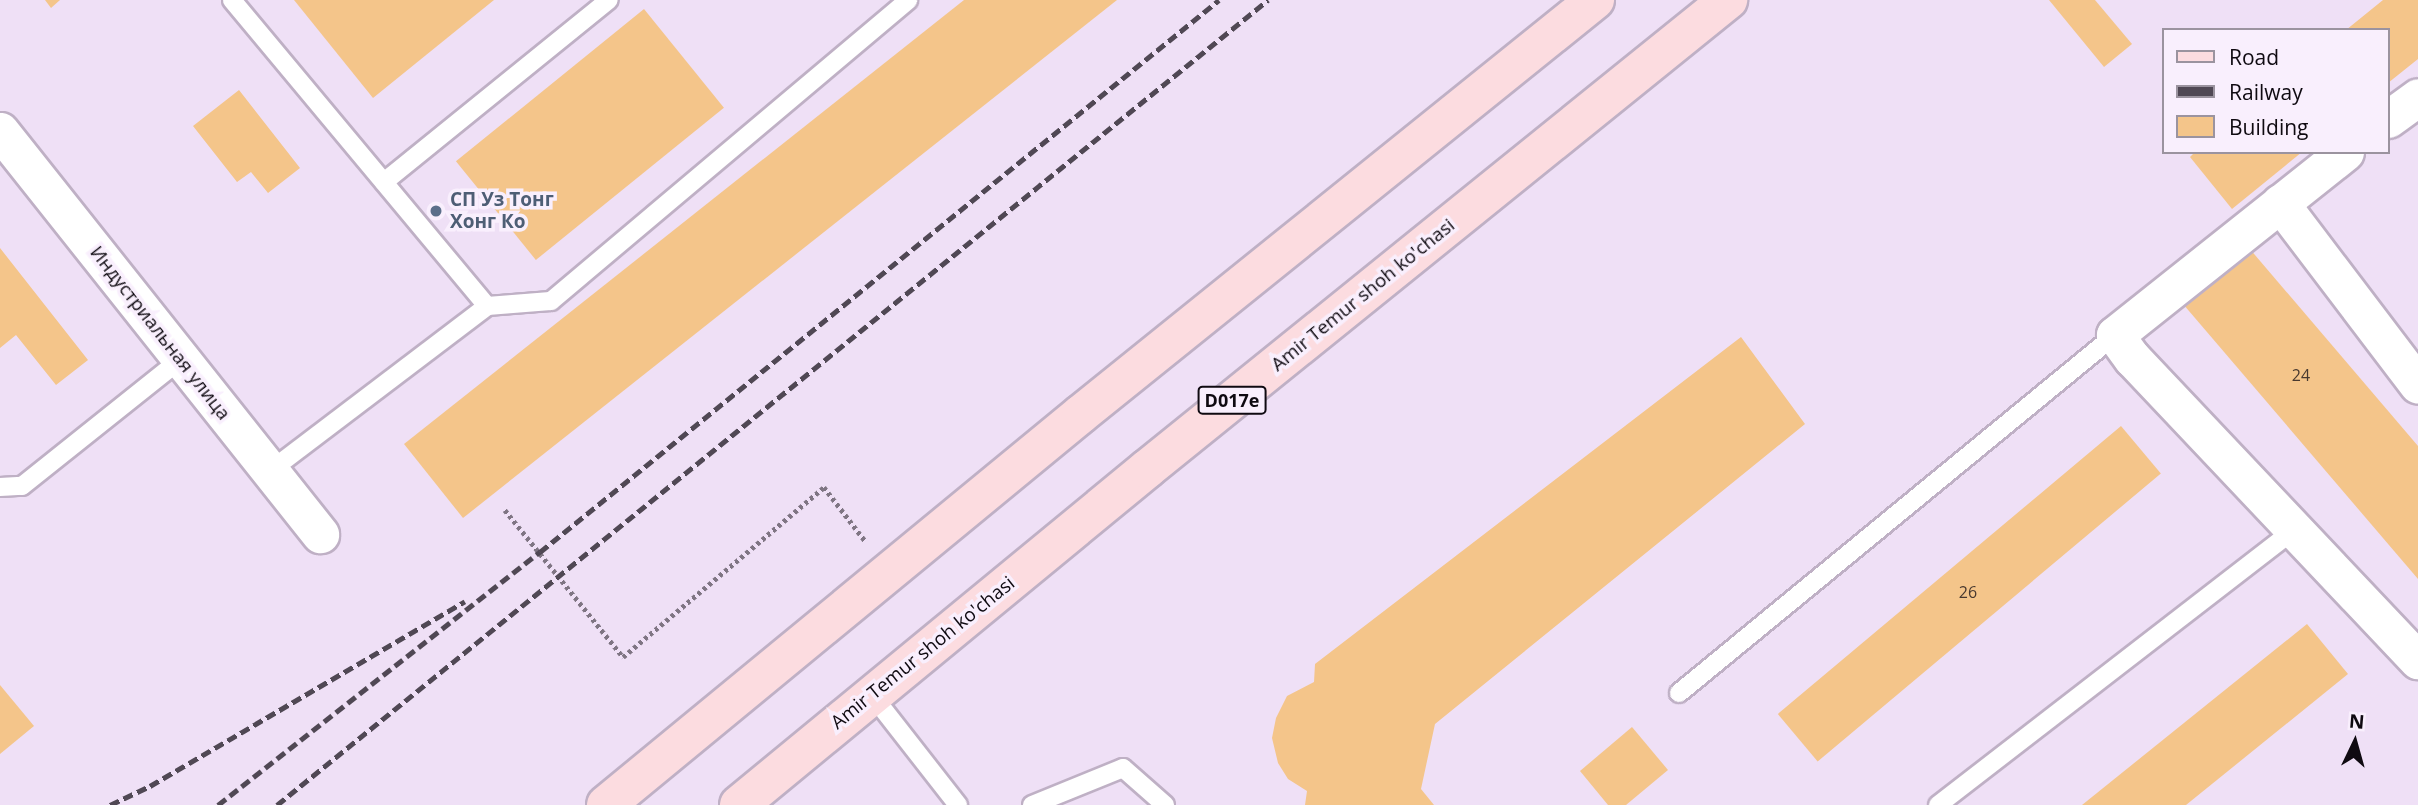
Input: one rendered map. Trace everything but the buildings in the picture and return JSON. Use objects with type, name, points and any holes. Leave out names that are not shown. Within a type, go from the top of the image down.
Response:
[{"type":"main road","points":[[606,805],[1595,0]]},
{"type":"main road","name":"Amir Temur shoh ko'chasi","points":[[739,805],[1147,469],[1728,0]]},
{"type":"street","points":[[2390,118],[2418,97]]},
{"type":"street","name":"Индустриальная улица","points":[[0,131],[320,534]]},
{"type":"street","points":[[2342,154],[2115,335],[2132,358],[2418,660]]},
{"type":"street","points":[[2280,203],[2418,385]]},
{"type":"lane","points":[[232,0],[487,306]]},
{"type":"lane","points":[[384,183],[609,0]]},
{"type":"lane","points":[[270,471],[487,306],[551,301],[908,0]]},
{"type":"lane","points":[[1679,693],[2115,335]]},
{"type":"lane","points":[[0,487],[22,486],[181,359]]},
{"type":"lane","points":[[1938,805],[2294,530]]},
{"type":"lane","points":[[872,695],[958,805]]},
{"type":"lane","points":[[1032,805],[1123,768],[1165,805]]},
{"type":"path","points":[[505,510],[623,657],[824,487],[889,572]]},
{"type":"railway","points":[[218,805],[540,552],[1219,0]]},
{"type":"railway","points":[[277,805],[1268,0]]},
{"type":"railway","points":[[110,805],[150,786],[465,601]]},
{"type":"place","name":"СП Уз Тонг Хонг Ко","points":[[436,211]]}]
